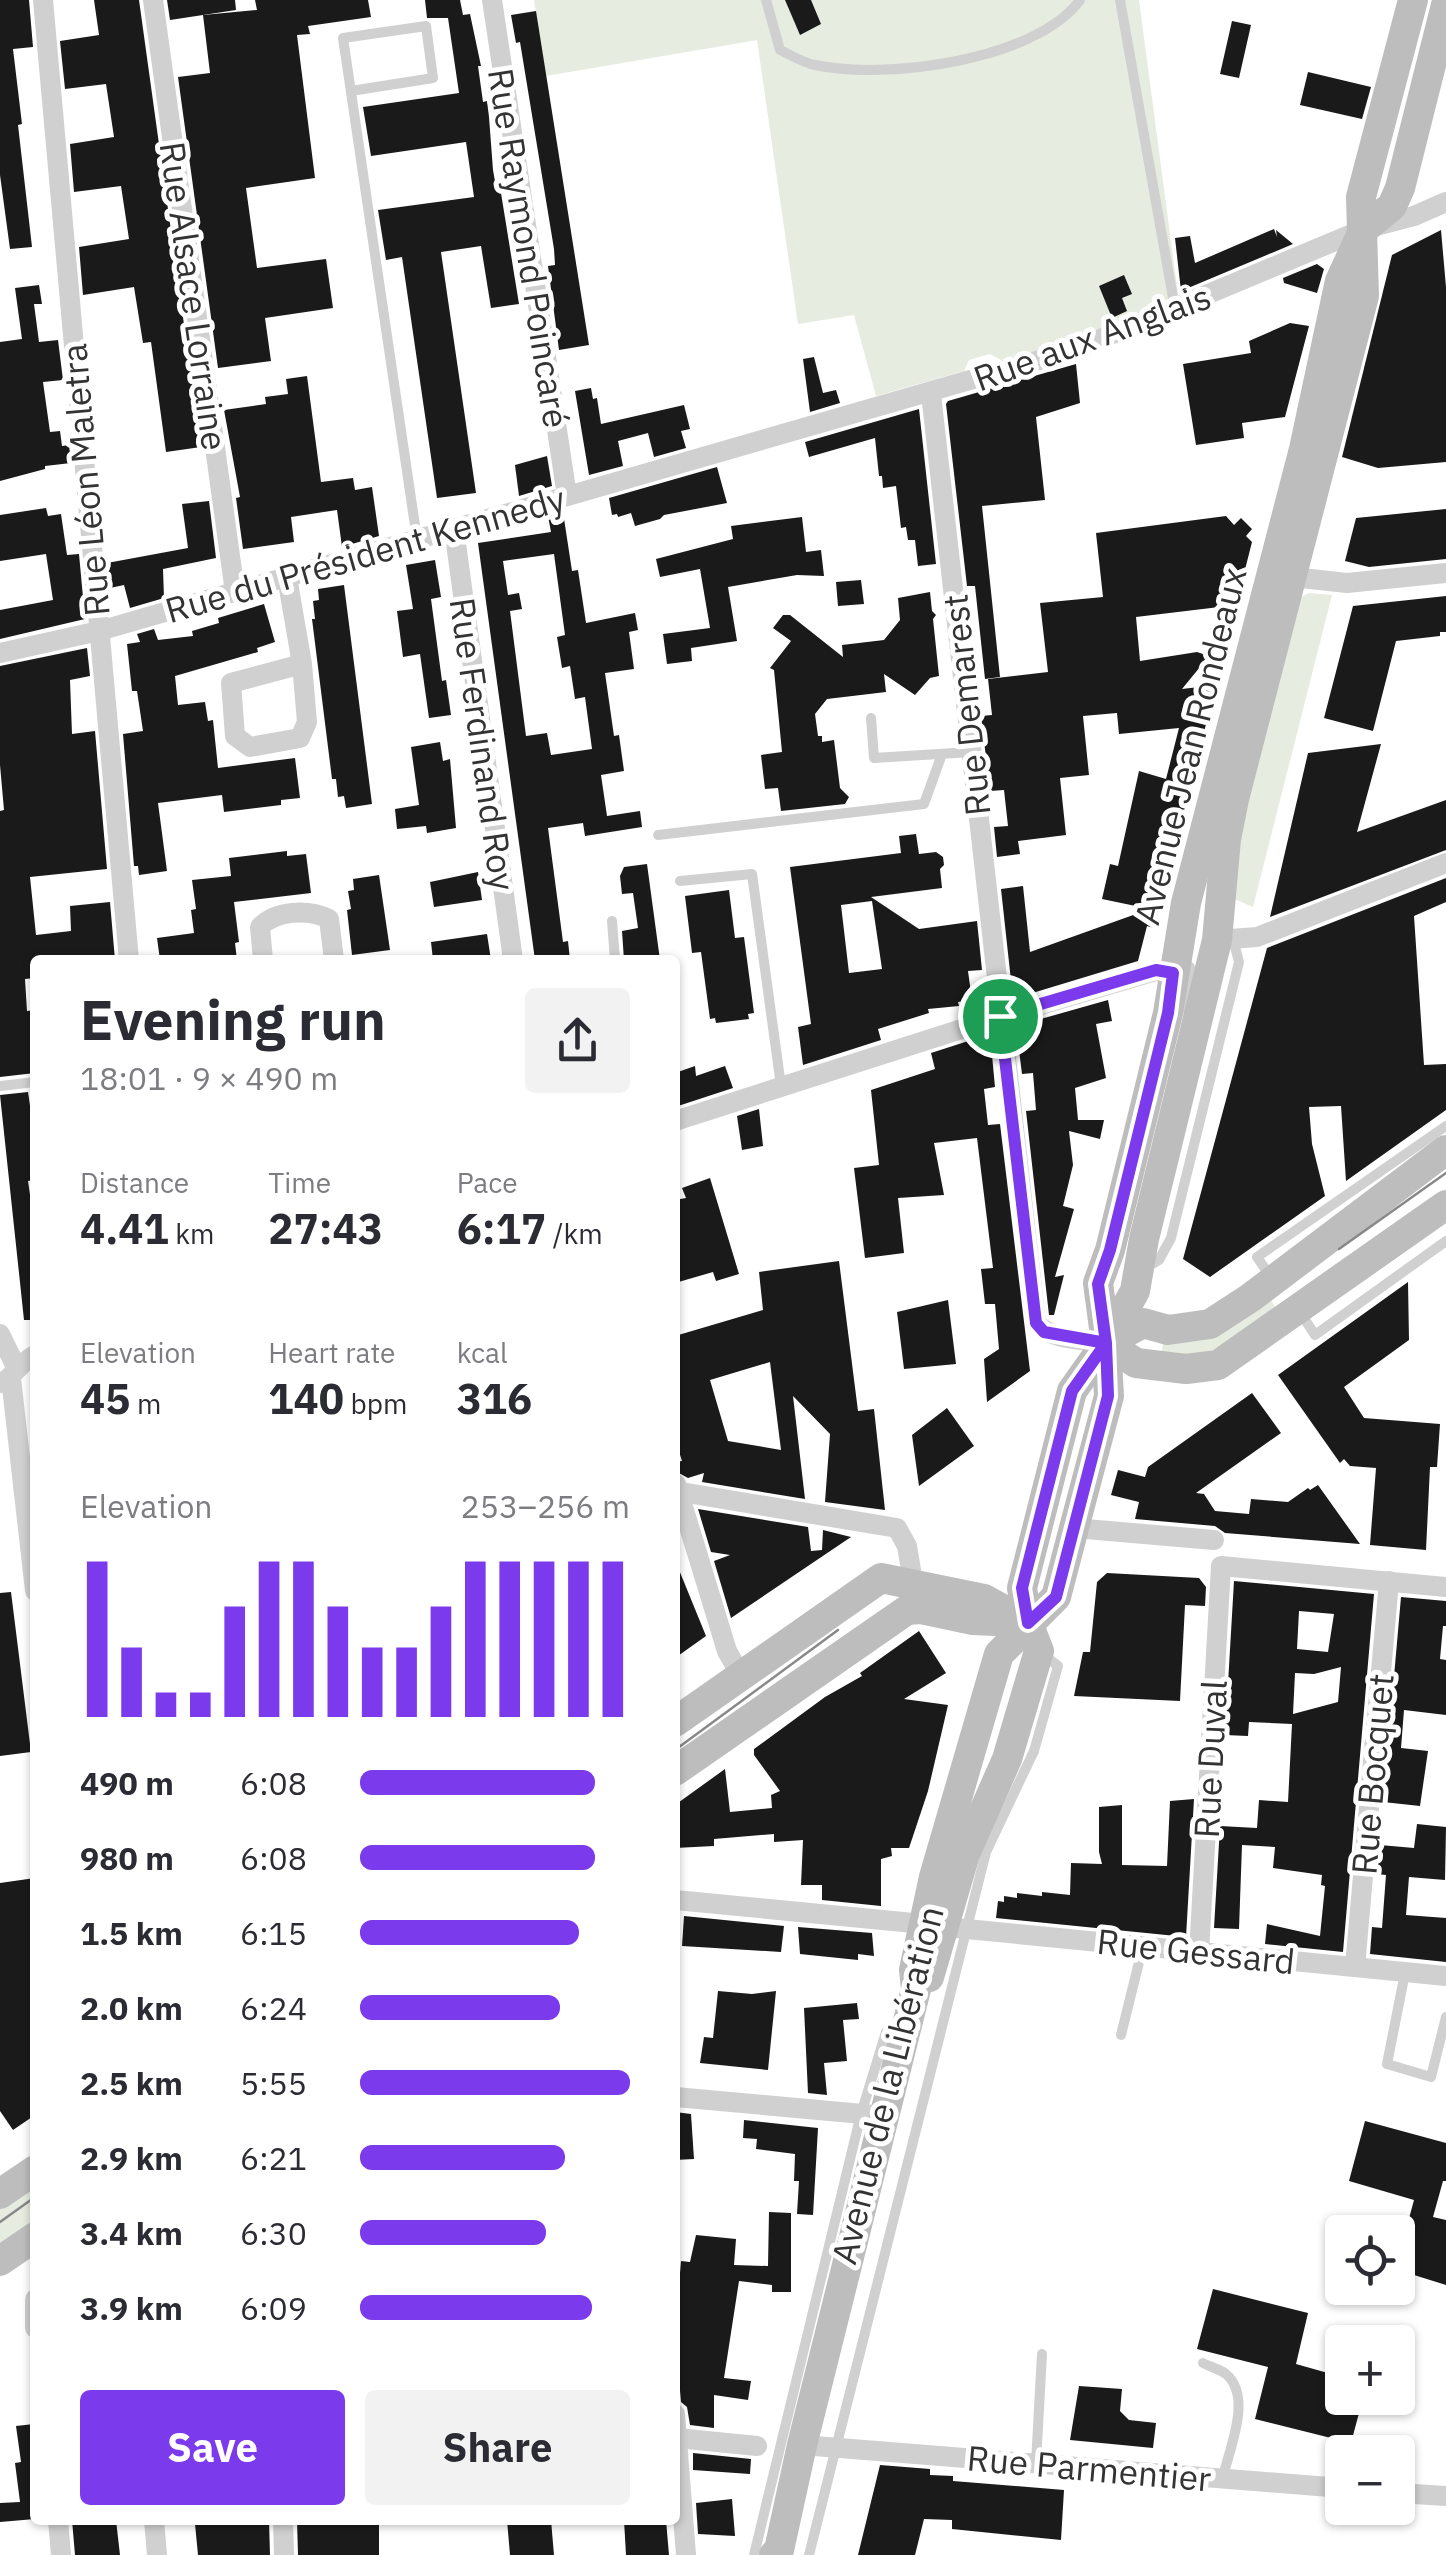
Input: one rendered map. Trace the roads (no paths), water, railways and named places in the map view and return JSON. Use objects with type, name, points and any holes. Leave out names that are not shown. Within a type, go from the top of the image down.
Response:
[{"type":"main road","name":"Avenue Jean Rondeaux","points":[[1034,1637],[1022,1588],[1072,1391],[1136,1291],[1133,1261],[1214,942],[1226,839],[1364,296],[1361,197],[1413,0]]},
{"type":"main road","name":"Avenue Jean Rondeaux","points":[[1106,1343],[1098,1284],[1110,1250],[1168,1013],[1188,894],[1304,449],[1340,281],[1364,229],[1392,206],[1400,188],[1443,11]]},
{"type":"main road","points":[[1446,1150],[1376,1187],[1274,1267],[1210,1324],[1168,1330],[1143,1322],[1106,1343],[1136,1363],[1186,1369],[1218,1365],[1310,1315],[1408,1250],[1446,1205]]},
{"type":"main road","points":[[1274,1267],[1310,1315]]},
{"type":"main road","name":"Avenue de la Libération","points":[[780,2554],[873,2115],[905,2031],[916,1989],[914,1970],[945,1927],[934,1877],[1000,1654],[1034,1637],[1056,1597],[1108,1396],[1106,1343]]},
{"type":"main road","points":[[680,1719],[874,1581],[888,1577],[914,1595],[984,1599],[1034,1637]]},
{"type":"main road","points":[[680,1767],[899,1614],[914,1595]]},
{"type":"main road","points":[[0,2194],[30,2173]]},
{"type":"street","name":"Rue Léon Maletra","points":[[42,0],[129,955]]},
{"type":"street","name":"Rue Alsace Lorraine","points":[[153,0],[235,592]]},
{"type":"street","name":"Rue Raymond Poincaré","points":[[492,0],[567,496]]},
{"type":"street","name":"Rue aux Anglais","points":[[730,450],[1074,350],[1364,229],[1414,216],[1446,202]]},
{"type":"street","name":"Rue Demarest","points":[[931,394],[1036,1323],[1044,1332],[1106,1343]]},
{"type":"street","name":"Rue du Président Kennedy","points":[[0,653],[99,631],[730,450]]},
{"type":"street","name":"Rue Ferdinand Roy","points":[[454,529],[513,955]]},
{"type":"street","points":[[1292,577],[1347,583],[1446,573]]},
{"type":"street","points":[[288,577],[302,664],[307,722],[300,738],[250,747],[234,736],[231,683],[302,664]]},
{"type":"street","points":[[1214,942],[1257,937],[1446,862]]},
{"type":"street","points":[[263,955],[260,927],[269,918],[312,911],[329,918],[333,955]]},
{"type":"street","points":[[680,1119],[1000,1016],[1156,970],[1173,973]]},
{"type":"street","points":[[0,1334],[30,1550]]},
{"type":"street","points":[[9,1377],[30,1359]]},
{"type":"street","points":[[680,1487],[897,1528],[907,1546],[914,1595]]},
{"type":"street","points":[[680,1499],[726,1651],[741,1676]]},
{"type":"street","points":[[1074,1528],[1214,1540]]},
{"type":"street","name":"Rue Duval","points":[[1199,1952],[1220,1566],[1389,1581]]},
{"type":"street","points":[[1389,1581],[1446,1586]]},
{"type":"street","name":"Rue Bocquet","points":[[1354,1967],[1389,1581]]},
{"type":"street","name":"Rue Gessard","points":[[680,1900],[1446,1976]]},
{"type":"street","points":[[680,2098],[873,2115]]},
{"type":"street","points":[[680,2438],[757,2446]]},
{"type":"street","name":"Rue Parmentier","points":[[802,2445],[1325,2487]]},
{"type":"street","points":[[680,2477],[686,2555]]},
{"type":"street","points":[[1415,2493],[1446,2496]]},
{"type":"street","points":[[58,2525],[61,2555]]},
{"type":"street","points":[[154,2525],[156,2555]]},
{"type":"street","points":[[283,2525],[284,2555]]},
{"type":"lane","points":[[766,0],[780,50],[812,65],[865,71],[962,61],[1019,44],[1073,10],[1080,0]]},
{"type":"lane","points":[[1120,0],[1175,309]]},
{"type":"lane","name":"Avenue Jean Rondeaux","points":[[1409,99],[1443,11]]},
{"type":"lane","points":[[350,91],[432,78],[426,26],[343,38],[350,91],[417,540]]},
{"type":"lane","name":"Avenue Jean Rondeaux","points":[[1198,914],[1202,883],[1357,286],[1364,229],[1381,203],[1387,184]]},
{"type":"lane","points":[[871,718],[874,758],[971,752]]},
{"type":"lane","points":[[658,835],[924,804],[942,754]]},
{"type":"lane","points":[[680,881],[752,874],[791,1084]]},
{"type":"lane","points":[[612,921],[615,955]]},
{"type":"lane","name":"Avenue Jean Rondeaux","points":[[1153,1146],[1186,1021],[1214,942]]},
{"type":"lane","points":[[0,1086],[30,1083]]},
{"type":"lane","points":[[1376,1187],[1446,1126]]},
{"type":"lane","points":[[1408,1250],[1446,1241]]},
{"type":"lane","name":"Avenue de la Libération","points":[[780,2554],[835,2448],[945,1927],[1034,1751],[1058,1666],[1034,1637]]},
{"type":"lane","points":[[1121,2034],[1143,1946]]},
{"type":"lane","points":[[1406,1972],[1386,2064],[1431,2077],[1446,2017]]},
{"type":"lane","name":"Avenue de la Libération","points":[[780,2554],[873,2115]]},
{"type":"lane","points":[[1036,2464],[1042,2354]]},
{"type":"lane","points":[[1203,2364],[1226,2374],[1237,2389],[1239,2410],[1222,2478]]},
{"type":"tram line","points":[[1339,1249],[1446,1173]]},
{"type":"tram line","points":[[680,1746],[838,1630]]},
{"type":"tram line","points":[[0,2222],[30,2201]]}]
